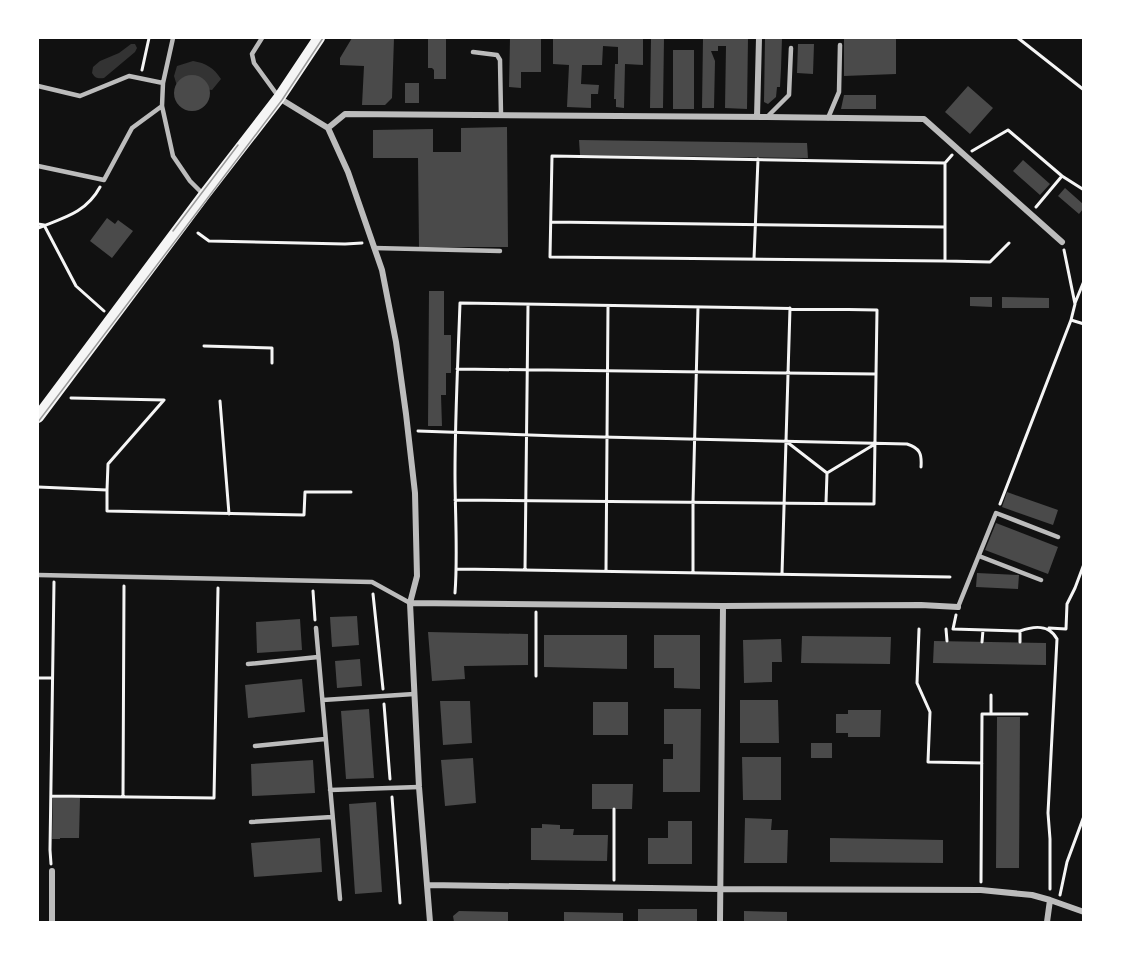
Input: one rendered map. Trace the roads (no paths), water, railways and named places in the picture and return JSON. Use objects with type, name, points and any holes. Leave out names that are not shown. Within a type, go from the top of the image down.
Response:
[{"type":"main road","points":[[38,417],[279,98],[319,38]]},
{"type":"street","points":[[757,117],[759,38]]},
{"type":"street","points":[[279,98],[328,128],[348,172],[382,270],[396,342],[415,493],[417,576],[410,603],[419,787],[430,922]]},
{"type":"street","points":[[328,128],[345,114],[924,119],[1062,242]]},
{"type":"street","points":[[410,603],[921,605],[958,608]]},
{"type":"street","points":[[720,922],[723,606]]},
{"type":"street","points":[[52,871],[52,922]]},
{"type":"street","points":[[427,885],[981,890],[1032,895],[1083,912]]},
{"type":"street","points":[[1047,922],[1050,900]]},
{"type":"lane","points":[[173,38],[163,83],[162,106],[173,156],[190,181],[204,195]]},
{"type":"lane","points":[[262,38],[252,54],[254,63],[279,98]]},
{"type":"lane","points":[[828,117],[839,92],[840,45]]},
{"type":"lane","points":[[767,117],[789,95],[791,48]]},
{"type":"lane","points":[[473,52],[497,55],[500,60],[501,115]]},
{"type":"lane","points":[[38,86],[80,96],[129,76],[163,83]]},
{"type":"lane","points":[[38,166],[104,180],[132,128],[162,106]]},
{"type":"lane","points":[[373,245],[500,251]]},
{"type":"lane","points":[[958,608],[996,513],[1058,537]]},
{"type":"lane","points":[[979,556],[1041,580]]},
{"type":"lane","points":[[38,575],[372,582],[410,603]]},
{"type":"lane","points":[[316,628],[340,899]]},
{"type":"lane","points":[[248,664],[318,657]]},
{"type":"lane","points":[[322,700],[414,694]]},
{"type":"lane","points":[[255,746],[325,739]]},
{"type":"lane","points":[[330,790],[419,787]]},
{"type":"lane","points":[[251,822],[332,817]]},
{"type":"tram line","points":[[38,422],[282,100],[323,38]]},
{"type":"tram line","points":[[173,231],[238,145]]}]
